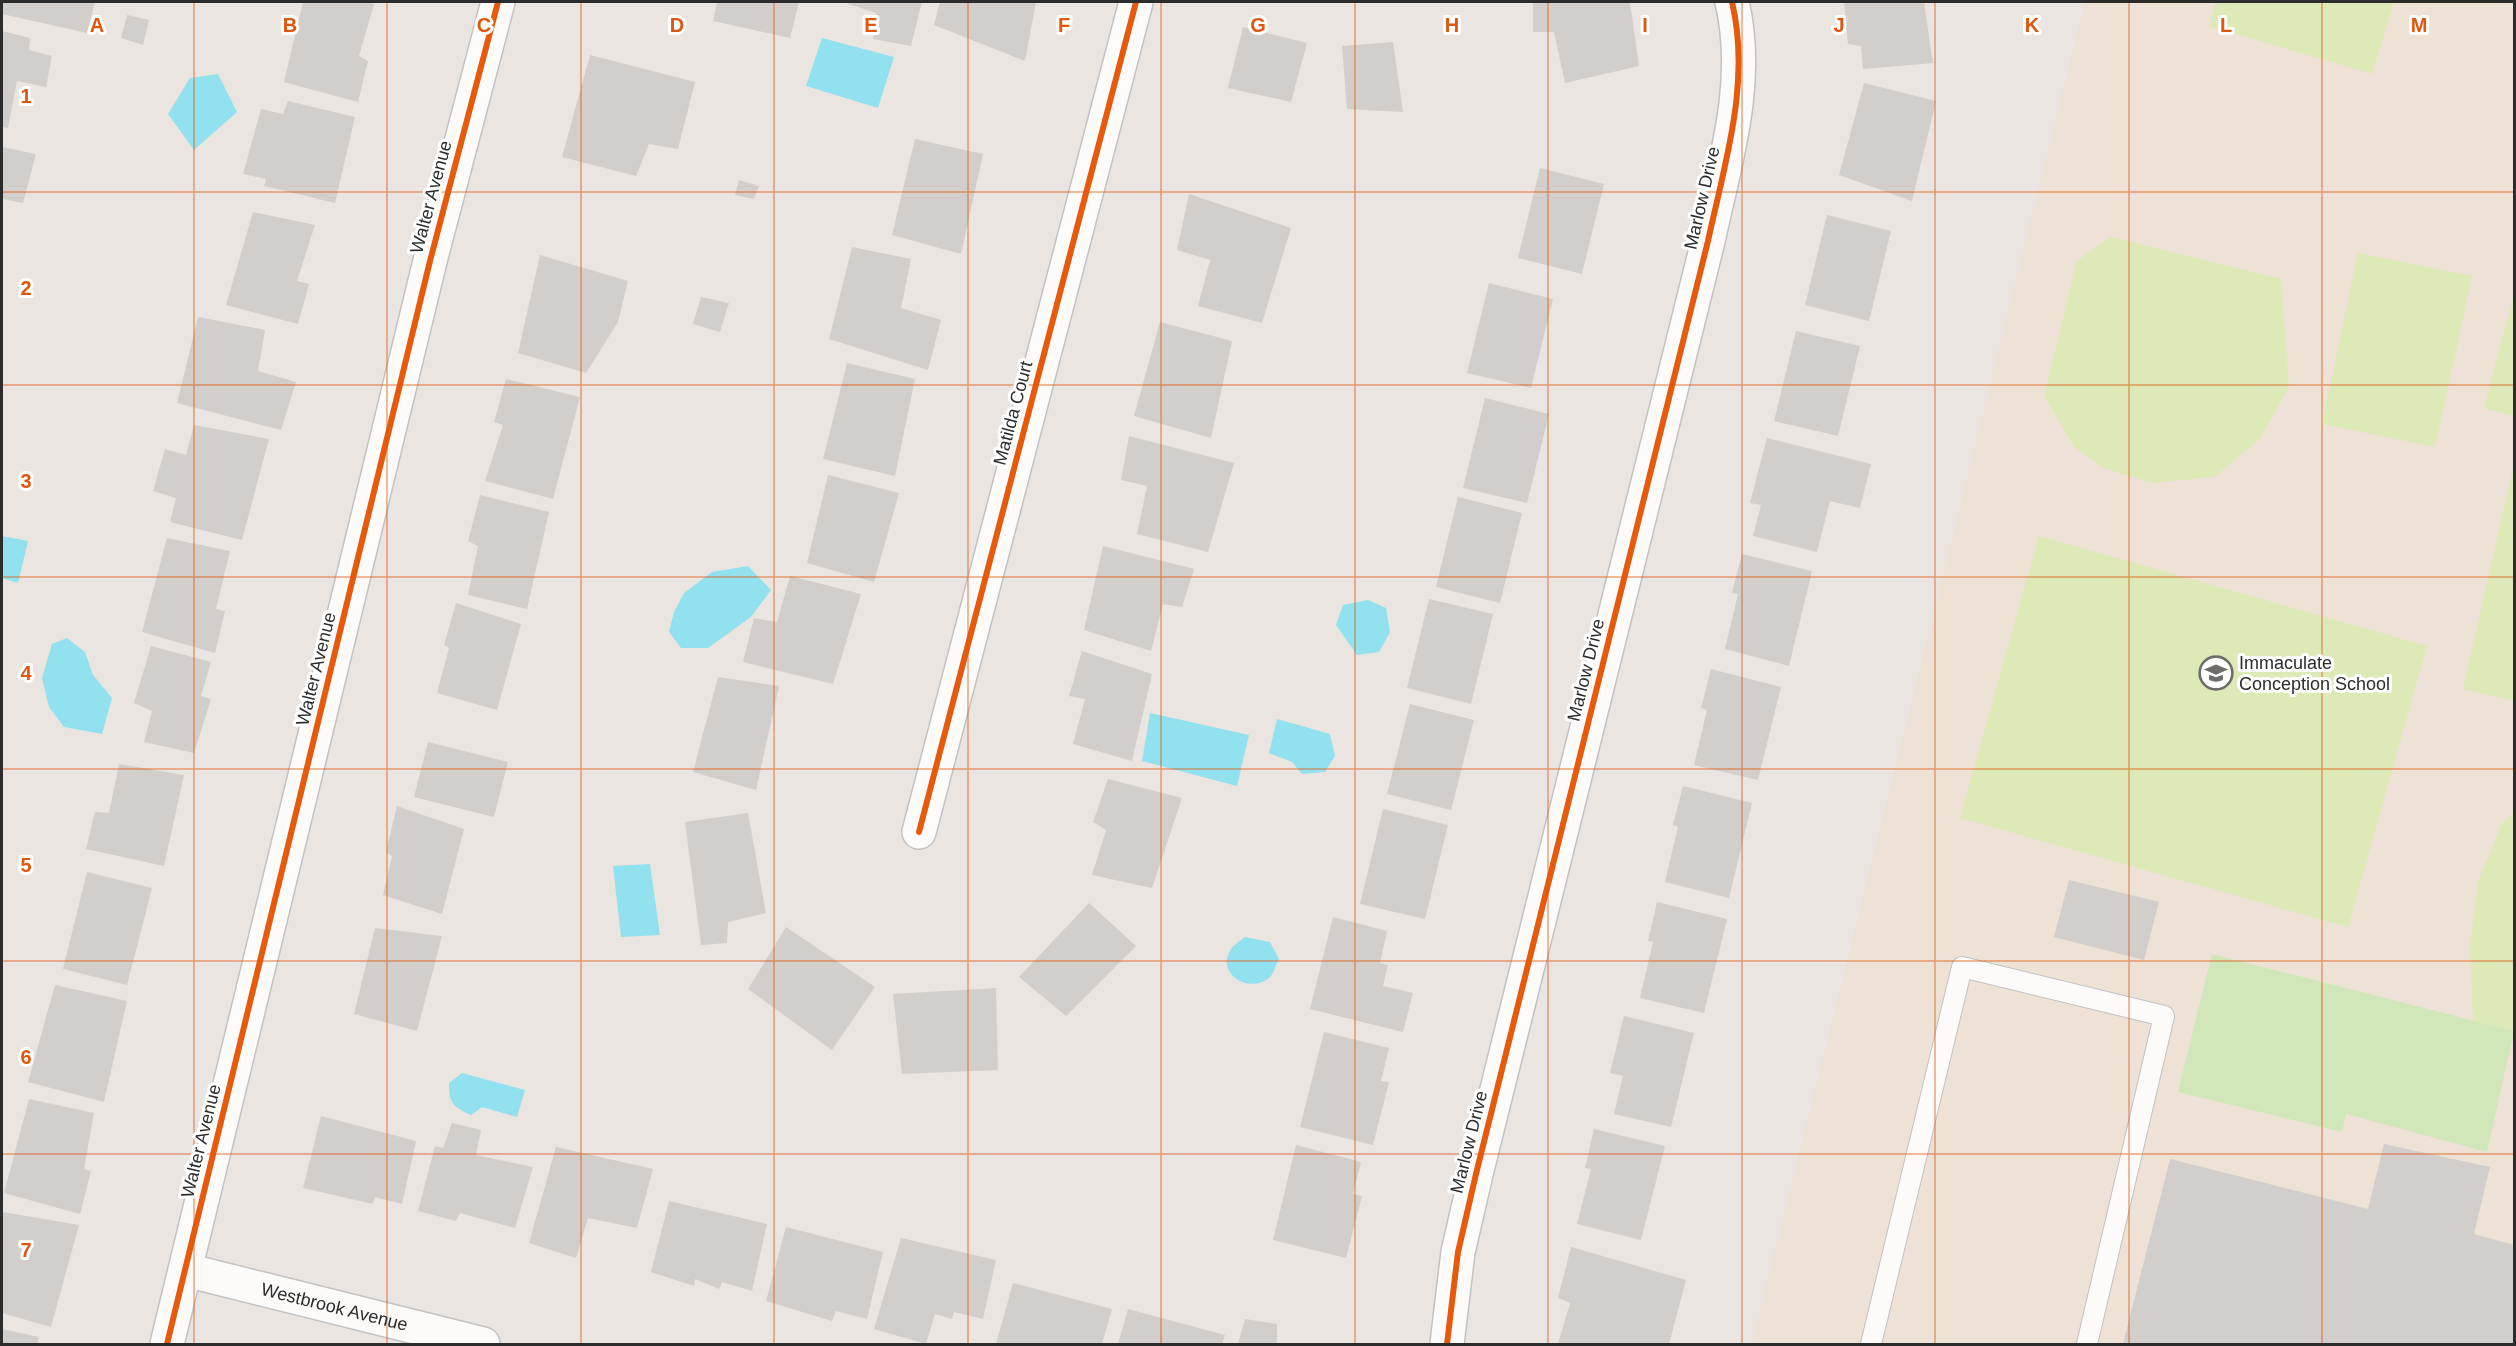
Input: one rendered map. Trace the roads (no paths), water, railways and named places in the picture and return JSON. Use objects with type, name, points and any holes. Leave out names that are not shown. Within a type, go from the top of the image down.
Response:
[{"type":"street","name":"Walter Avenue","points":[[167,1344],[427,272],[498,2]]},
{"type":"street","name":"Matilda Court","points":[[919,832],[1136,2]]},
{"type":"street","name":"Marlow Drive","points":[[1447,1344],[1458,1252],[1476,1174],[1705,253],[1735,118],[1740,60],[1738,28],[1732,2]]},
{"type":"street","name":"Westbrook Avenue","points":[[186,1270],[483,1344]]},
{"type":"lane","points":[[1872,1344],[1962,967],[2164,1016],[2087,1344]]},
{"type":"water","points":[[822,38],[894,57],[878,108],[806,86]]},
{"type":"water","points":[[218,74],[237,112],[194,150],[168,114],[190,78]]},
{"type":"water","points":[[2,536],[28,541],[18,583],[2,578]]},
{"type":"water","points":[[748,566],[771,590],[751,617],[708,648],[681,648],[669,632],[674,612],[684,593],[712,572]]},
{"type":"water","points":[[1368,600],[1386,608],[1390,632],[1379,652],[1357,655],[1336,625],[1343,605]]},
{"type":"water","points":[[67,638],[85,652],[93,675],[112,698],[102,734],[64,727],[49,707],[42,678],[52,644]]},
{"type":"water","points":[[1150,713],[1249,735],[1237,786],[1142,761]]},
{"type":"water","points":[[1277,719],[1330,734],[1335,756],[1325,772],[1302,774],[1292,762],[1269,753]]},
{"type":"water","points":[[650,864],[660,935],[621,937],[613,866]]},
{"type":"water","points":[[1245,937],[1270,942],[1279,959],[1271,976],[1263,982],[1246,983],[1231,974],[1227,967],[1227,958],[1231,949]]},
{"type":"water","points":[[462,1073],[525,1090],[517,1117],[482,1107],[471,1115],[456,1107],[451,1100],[449,1083]]},
{"type":"place","name":"Immaculate Conception School","points":[[2216,673]]}]
